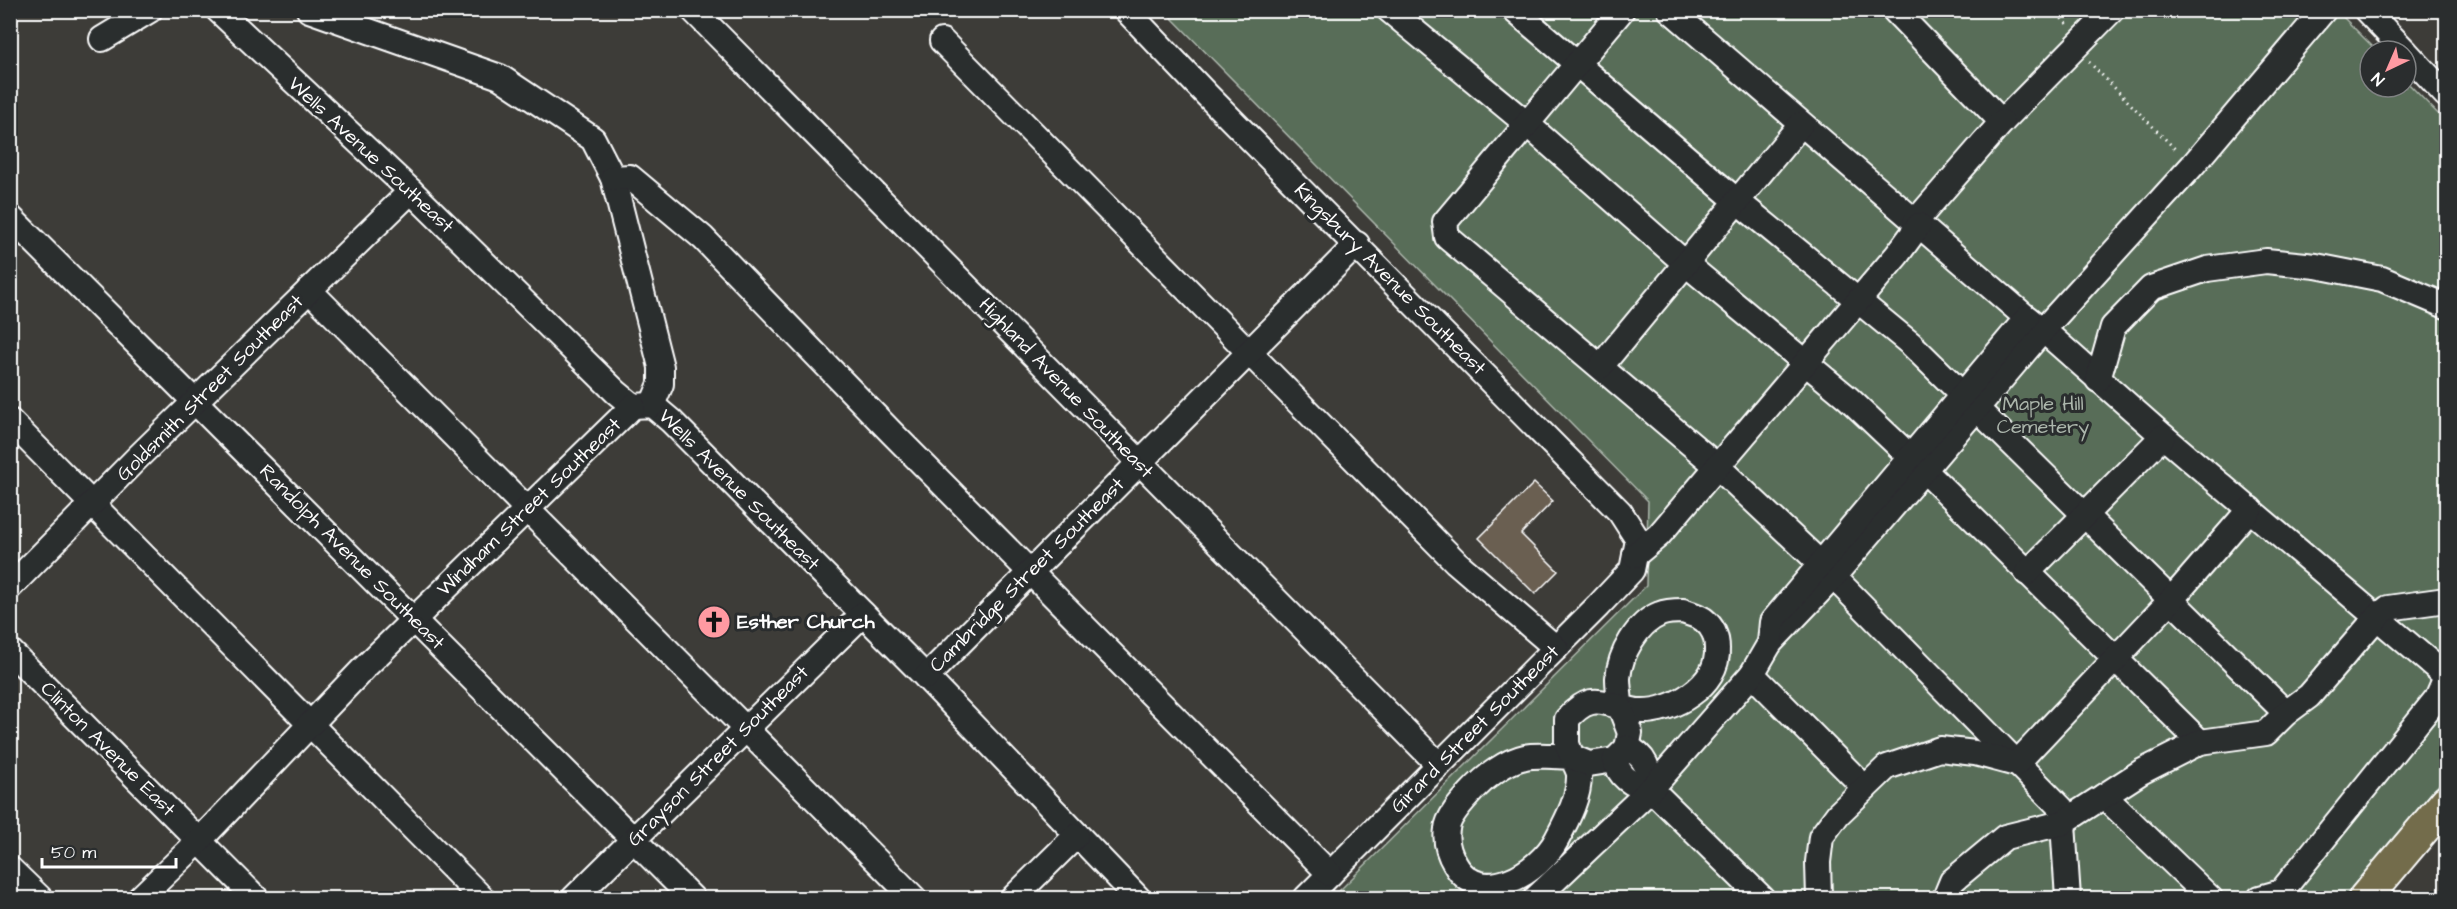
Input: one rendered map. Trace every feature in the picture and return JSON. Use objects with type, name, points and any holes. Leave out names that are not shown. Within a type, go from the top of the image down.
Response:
[{"type":"main road","points":[[2365,898],[2446,802]]},
{"type":"street","points":[[102,39],[150,10]]},
{"type":"street","name":"Wells Avenue Southeast","points":[[218,10],[411,191],[616,392],[643,405],[863,614],[927,677],[1076,836],[1138,898]]},
{"type":"street","points":[[309,10],[500,77],[593,139],[613,178],[661,367],[661,384],[643,405]]},
{"type":"street","name":"Highland Avenue Southeast","points":[[693,10],[1138,463],[1439,765]]},
{"type":"street","name":"Kingsbury Avenue Southeast","points":[[1126,10],[1207,95],[1620,512],[1638,540],[1635,555]]},
{"type":"street","points":[[1389,10],[1527,124],[1685,263],[1848,399],[1917,463],[2200,742]]},
{"type":"street","points":[[1515,10],[1737,201],[1911,344],[2286,713]]},
{"type":"street","points":[[1622,10],[1445,222],[1447,237],[1718,467],[1826,570],[2062,809],[2068,898]]},
{"type":"street","points":[[1670,10],[2163,436],[2446,676],[2437,698],[2281,892],[2260,898]]},
{"type":"street","points":[[1894,10],[2002,122]]},
{"type":"street","points":[[1635,555],[1659,535],[1858,302],[1917,224],[2002,122],[2112,10]]},
{"type":"street","points":[[1542,896],[1651,789],[1752,674],[1770,643],[1773,622],[1826,570],[2035,324],[2192,166],[2324,10]]},
{"type":"street","points":[[2375,14],[2395,39]]},
{"type":"street","points":[[942,41],[1456,562],[1556,648]]},
{"type":"street","points":[[2418,66],[2446,95]]},
{"type":"street","points":[[1601,366],[1801,124]]},
{"type":"street","points":[[613,178],[630,177],[703,238],[1330,874]]},
{"type":"street","name":"Goldsmith Street Southeast","points":[[10,587],[411,191]]},
{"type":"street","name":"Randolph Avenue Southeast","points":[[10,217],[692,898]]},
{"type":"street","name":"Cambridge Street Southeast","points":[[927,677],[1357,244]]},
{"type":"street","points":[[2098,380],[2114,327],[2151,288],[2207,269],[2266,261],[2316,266],[2382,279],[2446,306]]},
{"type":"street","points":[[309,290],[914,898]]},
{"type":"street","name":"Windham Street Southeast","points":[[140,898],[199,841],[414,619],[527,509],[643,405]]},
{"type":"street","points":[[10,421],[482,898]]},
{"type":"street","points":[[2027,573],[2083,514],[2163,436]]},
{"type":"street","points":[[2016,764],[2171,600],[2250,509]]},
{"type":"street","name":"Girard Street Southeast","points":[[1306,898],[1632,570],[1635,555]]},
{"type":"street","points":[[1945,898],[1952,881],[2005,837],[2062,823],[2141,772],[2200,742],[2266,733],[2286,713],[2309,696],[2378,616],[2388,608],[2446,600]]},
{"type":"street","points":[[1621,754],[1589,764],[1572,757],[1524,757],[1505,765],[1482,780],[1461,803],[1447,827],[1449,854],[1459,872],[1478,884],[1500,884],[1518,878],[1540,861],[1556,843],[1574,803],[1579,774],[1572,757],[1567,744],[1567,719],[1577,708],[1586,702],[1606,702],[1620,707],[1639,711],[1665,706],[1688,697],[1707,682],[1718,661],[1717,635],[1704,620],[1683,611],[1661,613],[1647,621],[1633,638],[1623,659],[1618,678],[1620,707],[1630,733],[1617,770],[1625,779],[1638,787],[1651,789],[1762,898]]},
{"type":"street","name":"Grayson Street Southeast","points":[[574,898],[863,614]]},
{"type":"street","name":"Clinton Avenue East","points":[[10,651],[256,898]]},
{"type":"street","points":[[1752,674],[1865,788]]},
{"type":"street","points":[[1819,898],[1818,862],[1821,837],[1838,814],[1887,767],[1940,749],[1975,753],[2016,764]]},
{"type":"street","points":[[2104,796],[2210,898]]},
{"type":"street","points":[[1013,898],[1076,836]]},
{"type":"street","points":[[10,868],[40,898]]},
{"type":"path","points":[[2075,48],[2192,166]]},
{"type":"green space","name":"Maple Hill Cemetery","points":[[1165,11],[2337,11],[2365,39],[2358,39],[2358,99],[2418,99],[2418,93],[2446,122],[2446,776],[2343,898],[1332,898],[1646,586],[1648,501]]},
{"type":"building","points":[[1534,483],[1553,501],[1521,534],[1558,571],[1535,594],[1479,538]]},
{"type":"place","name":"Esther Church","points":[[714,622]]}]
